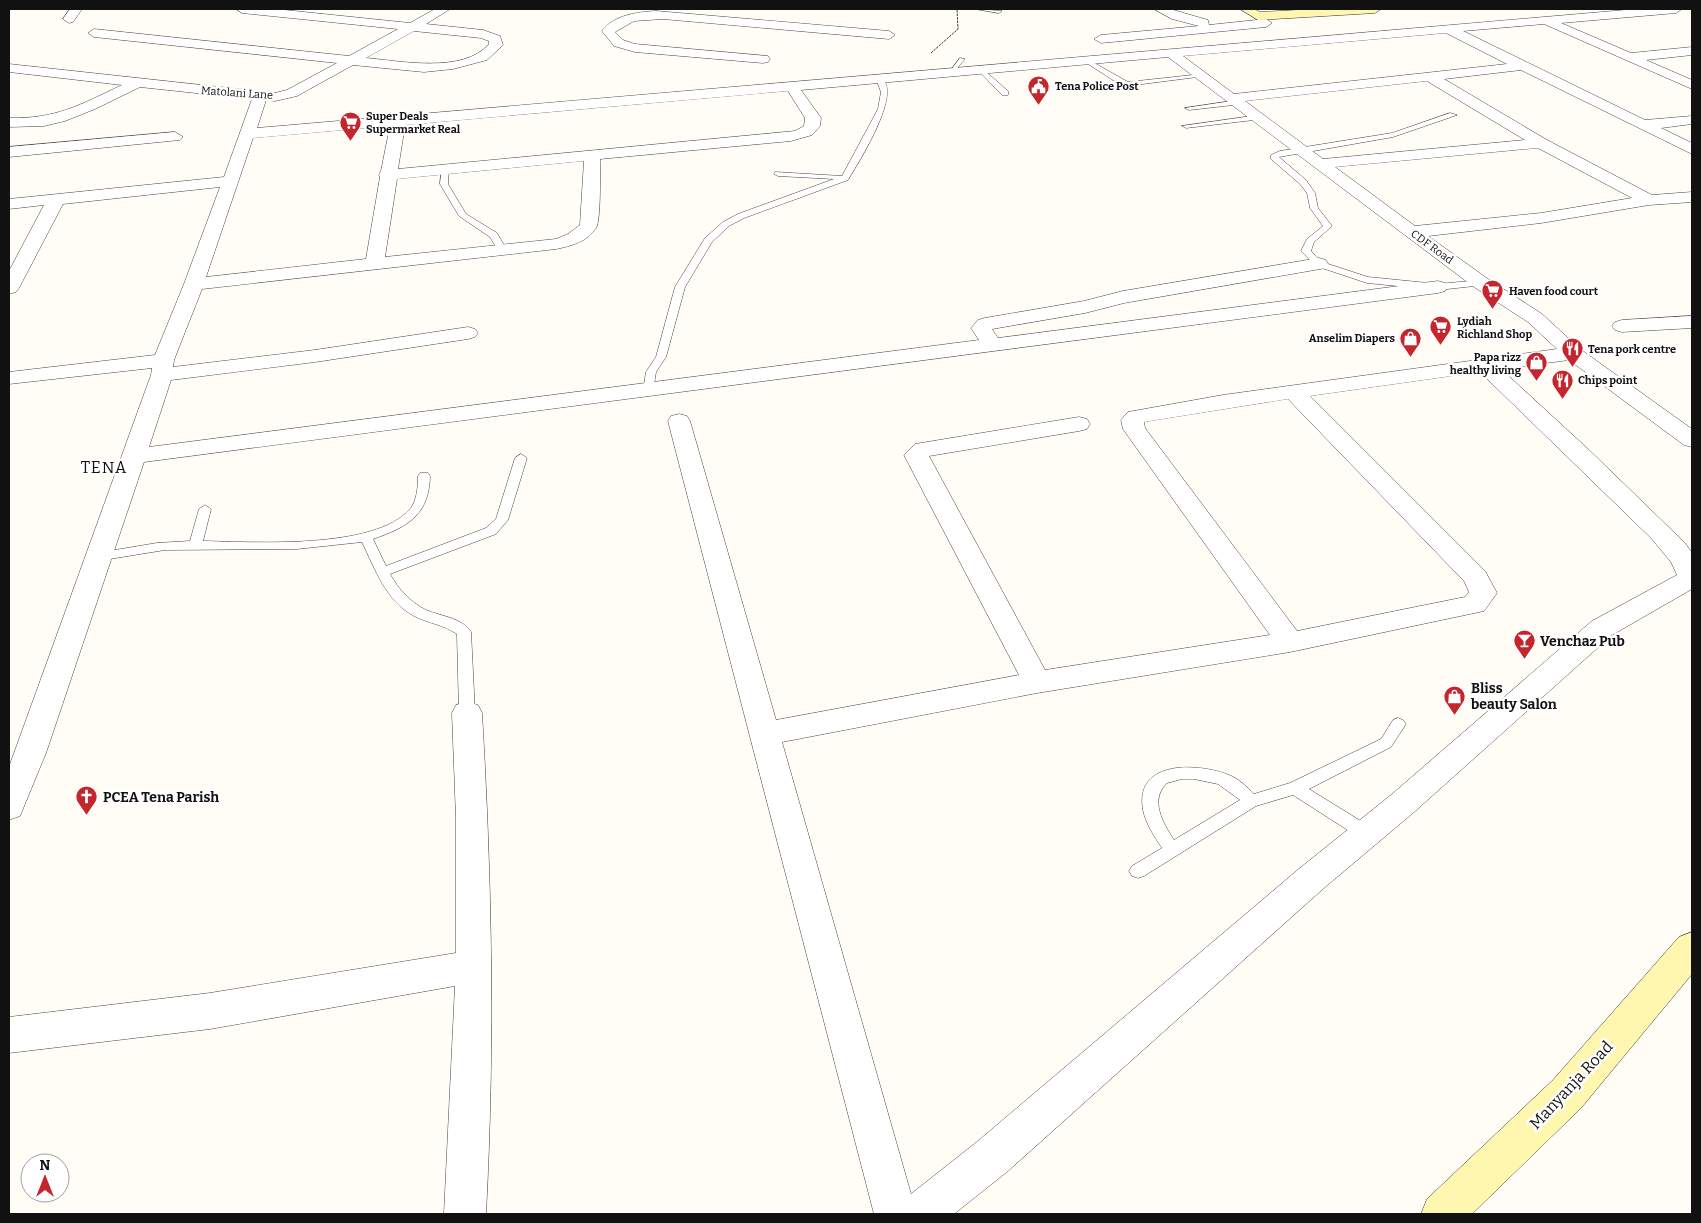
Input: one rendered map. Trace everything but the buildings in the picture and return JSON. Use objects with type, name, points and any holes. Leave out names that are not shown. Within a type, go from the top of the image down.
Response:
[{"type":"street","points":[[94,33],[424,68],[448,66],[475,59],[491,52],[496,45],[495,39],[484,34],[242,9]]},
{"type":"street","name":"Matolani Lane","points":[[9,68],[260,97],[275,97],[292,93],[444,9]]},
{"type":"street","points":[[698,54],[750,9]]},
{"type":"street","points":[[1160,9],[1184,19],[1220,26]]},
{"type":"street","points":[[1246,9],[1296,44]]},
{"type":"street","points":[[1100,39],[1220,26],[1262,19],[1375,9]]},
{"type":"street","points":[[246,134],[1296,44],[1676,9]]},
{"type":"street","points":[[763,59],[698,54],[618,44],[612,40],[608,31],[619,23],[650,15],[889,35]]},
{"type":"street","points":[[1470,15],[1494,25]]},
{"type":"street","points":[[1546,21],[1692,85]]},
{"type":"street","points":[[1447,29],[1692,149]]},
{"type":"street","points":[[1631,57],[1692,51]]},
{"type":"street","name":"CDF Road","points":[[1172,54],[1481,283],[1535,318],[1573,353],[1692,440]]},
{"type":"street","points":[[1236,100],[1523,66]]},
{"type":"street","points":[[1429,76],[1541,143],[1649,200]]},
{"type":"street","points":[[9,122],[34,124],[61,119],[136,83]]},
{"type":"street","points":[[387,175],[592,156],[805,133],[812,129],[813,118],[792,87]]},
{"type":"street","points":[[9,806],[19,755],[97,557],[162,368],[194,284],[260,97]]},
{"type":"street","points":[[1643,125],[1692,120]]},
{"type":"street","points":[[374,265],[387,175],[398,121]]},
{"type":"street","points":[[9,152],[176,137]]},
{"type":"street","points":[[1319,164],[1541,143]]},
{"type":"street","points":[[194,284],[556,244],[583,234],[589,226],[592,156]]},
{"type":"street","points":[[9,204],[230,181]]},
{"type":"street","points":[[1411,232],[1541,218],[1649,200],[1692,197]]},
{"type":"street","points":[[9,288],[56,200]]},
{"type":"street","points":[[993,346],[980,328],[985,324],[1085,307],[1123,297],[1319,264]]},
{"type":"street","points":[[133,456],[648,391],[1438,287]]},
{"type":"street","points":[[1622,326],[1692,322]]},
{"type":"street","points":[[9,378],[162,368],[468,333]]},
{"type":"street","points":[[1290,642],[1132,424],[1132,420],[1136,417],[1224,402],[1295,394],[1573,353]]},
{"type":"street","points":[[920,1214],[993,1156],[1602,628],[1692,578],[1688,565],[1670,543],[1578,450],[1484,365]]},
{"type":"street","points":[[763,734],[1037,682],[1290,642],[1474,604],[1483,593],[1476,577],[1295,394]]},
{"type":"street","points":[[679,421],[895,1214]]},
{"type":"street","points":[[1037,682],[916,454],[923,449],[1079,424]]},
{"type":"street","points":[[465,1214],[474,966],[472,818],[467,713]]},
{"type":"street","name":"Manyanja Road","points":[[1442,1214],[1567,1094],[1692,948]]},
{"type":"street","points":[[9,1035],[210,1011],[474,966]]},
{"type":"lane","points":[[978,9],[999,11]]},
{"type":"lane","points":[[950,73],[962,59]]},
{"type":"lane","points":[[1087,61],[1115,79],[1128,84],[1202,76]]},
{"type":"lane","points":[[981,70],[1005,93]]},
{"type":"lane","points":[[648,391],[651,372],[661,357],[680,286],[708,240],[726,224],[741,216],[845,178],[882,109],[885,92],[880,79]]},
{"type":"lane","points":[[1190,108],[1236,100]]},
{"type":"lane","points":[[1453,115],[1393,135],[1280,153],[1274,158],[1303,182],[1311,193],[1314,208],[1328,226],[1310,241],[1306,251],[1319,264],[1367,280],[1438,287],[1481,283]]},
{"type":"lane","points":[[1186,126],[1259,117]]},
{"type":"lane","points":[[445,170],[444,184],[463,216],[494,235],[502,250]]},
{"type":"lane","points":[[778,174],[845,178]]},
{"type":"lane","points":[[384,572],[491,531],[502,520],[522,458]]},
{"type":"lane","points":[[97,557],[165,546],[299,545],[337,542],[366,537],[390,528],[413,513],[424,493],[424,476]]},
{"type":"lane","points":[[195,546],[205,509]]},
{"type":"lane","points":[[366,537],[402,602],[414,610],[456,626],[464,632],[467,713]]},
{"type":"lane","points":[[1138,871],[1251,801],[1295,788],[1386,743],[1398,724]]},
{"type":"lane","points":[[1172,850],[1155,824],[1151,794],[1156,783],[1168,776],[1177,774],[1202,773],[1234,785],[1251,801]]},
{"type":"lane","points":[[1295,788],[1366,833]]},
{"type":"path","points":[[903,77],[915,69],[916,63],[943,44],[958,28],[957,9]]},
{"type":"place","name":"Tena Police Post","points":[[1039,105]]},
{"type":"place","name":"Super Deals Supermarket Real","points":[[350,141]]},
{"type":"place","name":"Haven food court","points":[[1493,310]]},
{"type":"place","name":"Lydiah Richland Shop","points":[[1441,346]]},
{"type":"place","name":"Anselim Diapers","points":[[1411,357]]},
{"type":"place","name":"Tena pork centre","points":[[1572,368]]},
{"type":"place","name":"Papa rizz healthy living","points":[[1537,382]]},
{"type":"place","name":"Chips point","points":[[1562,399]]},
{"type":"place","name":"Venchaz Pub","points":[[1524,660]]},
{"type":"place","name":"Bliss beauty Salon","points":[[1455,715]]},
{"type":"place","name":"PCEA Tena Parish","points":[[87,816]]},
{"type":"district","name":"TENA","points":[[104,467]]}]
